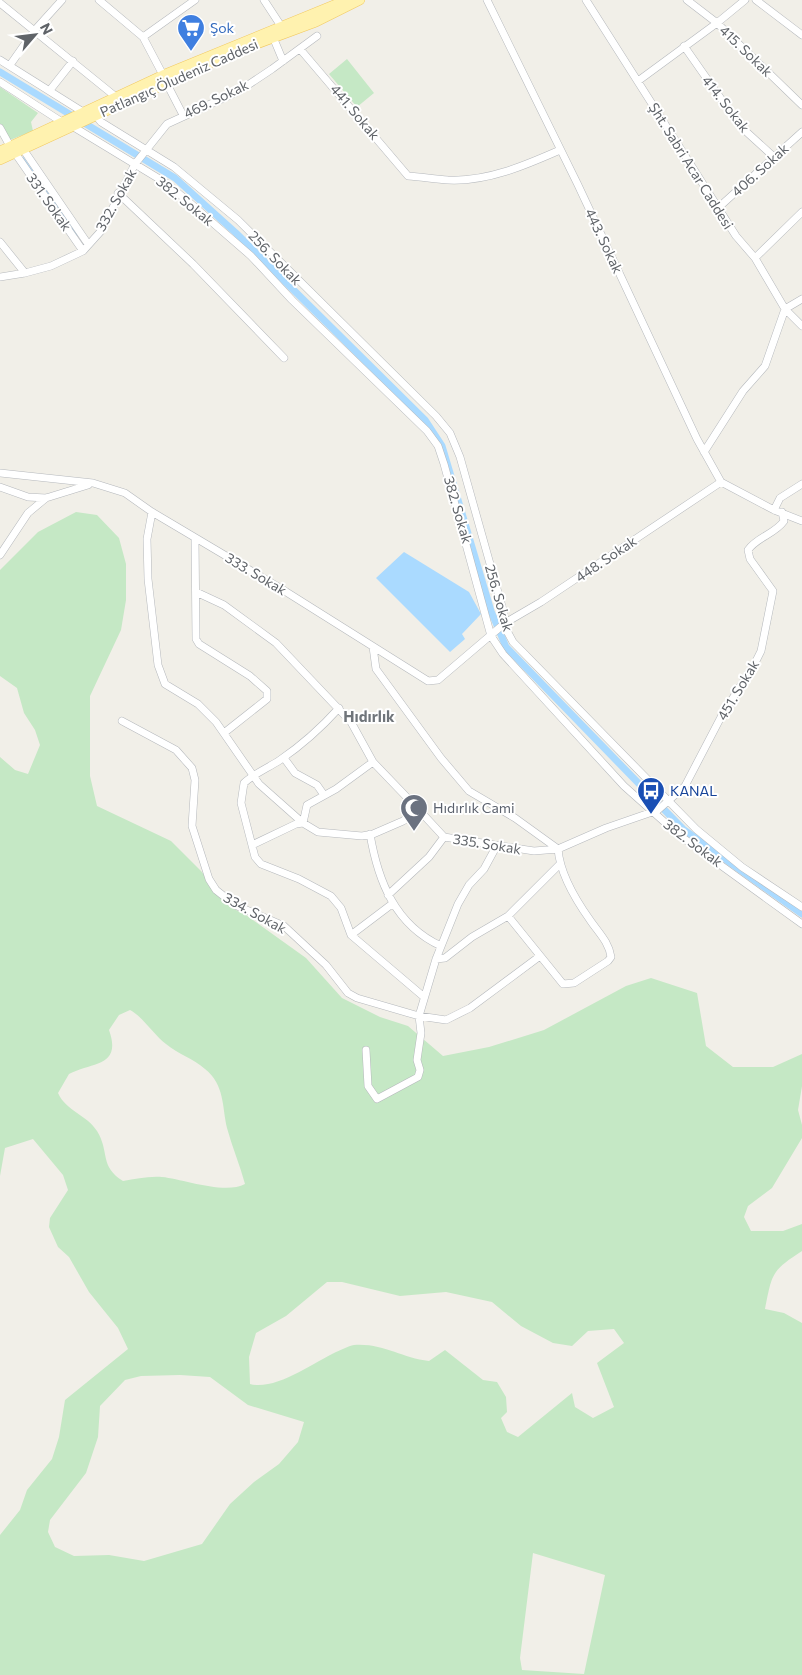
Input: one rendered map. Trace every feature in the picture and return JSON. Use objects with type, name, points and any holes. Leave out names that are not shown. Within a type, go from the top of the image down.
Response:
[{"type":"main road","name":"Patlangıç Öludeniz Caddesi","points":[[0,160],[16,149],[69,123],[281,26],[346,0]]},
{"type":"main road","name":"Patlangıç Öludeniz Caddesi","points":[[87,115],[116,97],[316,22],[360,0]]},
{"type":"main road","name":"Patlangıç Öludeniz Caddesi","points":[[0,151],[16,149],[69,123]]},
{"type":"street","points":[[10,65],[34,31],[62,0]]},
{"type":"street","points":[[99,0],[142,37],[183,115]]},
{"type":"street","points":[[142,37],[194,0]]},
{"type":"street","points":[[264,0],[281,26]]},
{"type":"street","name":"443. Sokak","points":[[487,0],[704,452],[721,482]]},
{"type":"street","name":"Şht. Sabri Acar Caddesi","points":[[586,0],[736,236],[756,258],[785,309],[802,326]]},
{"type":"street","name":"415. Sokak","points":[[687,0],[717,23],[802,105]]},
{"type":"street","points":[[638,81],[745,0]]},
{"type":"street","points":[[760,1],[802,35]]},
{"type":"street","points":[[0,3],[116,97]]},
{"type":"street","name":"469. Sokak","points":[[145,152],[167,124],[183,115],[239,91],[317,36]]},
{"type":"street","points":[[273,37],[283,61]]},
{"type":"street","name":"414. Sokak","points":[[684,46],[740,126],[774,157]]},
{"type":"street","name":"441. Sokak","points":[[300,49],[408,176],[450,180],[483,177],[525,166],[560,150]]},
{"type":"street","name":"256. Sokak","points":[[0,60],[101,122],[145,152],[174,167],[238,220],[436,416],[450,433],[466,478],[504,624],[513,642],[668,803],[696,829],[742,867],[802,907]]},
{"type":"street","points":[[50,90],[73,61]]},
{"type":"street","points":[[0,82],[69,123]]},
{"type":"street","name":"382. Sokak","points":[[69,123],[136,163],[179,194],[251,256],[292,300],[427,431],[438,446],[492,634],[503,654],[624,786],[655,811],[679,835],[802,924]]},
{"type":"street","name":"331. Sokak","points":[[0,128],[16,149],[83,251]]},
{"type":"street","name":"406. Sokak","points":[[718,208],[802,132]]},
{"type":"street","points":[[16,149],[88,244]]},
{"type":"street","name":"332. Sokak","points":[[0,277],[51,266],[83,251],[100,231],[118,193],[145,152]]},
{"type":"street","points":[[118,193],[193,264],[284,358]]},
{"type":"street","points":[[756,258],[802,212]]},
{"type":"street","points":[[0,242],[25,273]]},
{"type":"street","points":[[704,452],[743,391],[765,366],[785,309],[801,301]]},
{"type":"street","name":"333. Sokak","points":[[0,473],[93,483],[125,493],[152,512],[428,681],[438,680],[492,634]]},
{"type":"street","points":[[721,482],[774,510],[802,521]]},
{"type":"street","name":"448. Sokak","points":[[492,634],[504,624],[541,602],[721,482]]},
{"type":"street","points":[[0,487],[28,497],[46,498],[93,483]]},
{"type":"street","points":[[774,510],[780,498],[802,484]]},
{"type":"street","points":[[0,555],[28,513],[46,498]]},
{"type":"street","points":[[152,512],[147,539],[158,666],[166,684],[182,696],[198,704],[224,733],[259,784],[303,823],[318,832],[362,836],[403,821],[418,810]]},
{"type":"street","name":"451. Sokak","points":[[655,811],[668,803],[685,786],[721,717],[761,651],[773,591],[750,559],[748,550],[752,544],[779,528],[784,521],[782,512]]},
{"type":"street","points":[[195,538],[196,639],[199,644],[250,676],[267,691],[267,698],[224,733]]},
{"type":"street","name":"335. Sokak","points":[[196,592],[224,605],[276,643],[339,708],[351,722],[373,762],[444,837],[496,847],[534,851],[558,849],[655,811]]},
{"type":"street","points":[[374,647],[376,669],[441,758],[469,791],[515,818],[558,849],[559,865],[589,919],[610,948],[611,956],[608,961],[568,985],[562,984],[508,916]]},
{"type":"street","points":[[339,708],[322,727],[284,758],[244,783],[241,803],[255,856],[261,864],[299,879],[331,896],[340,908],[351,935],[424,997]]},
{"type":"street","name":"334. Sokak","points":[[122,721],[176,750],[192,768],[195,780],[192,826],[209,879],[221,895],[235,905],[284,926],[326,965],[348,993],[357,998],[419,1016],[446,1020],[486,997],[540,956]]},
{"type":"street","points":[[284,758],[295,772],[317,785],[324,794]]},
{"type":"street","points":[[303,823],[307,805],[336,789],[373,762]]},
{"type":"street","points":[[252,845],[296,824],[303,823]]},
{"type":"street","points":[[370,834],[392,904],[415,930],[428,940],[441,946]]},
{"type":"street","points":[[388,895],[429,857],[444,837]]},
{"type":"street","points":[[366,1050],[368,1086],[376,1098],[418,1077],[420,1070],[417,1060],[421,1033],[419,1016],[436,960],[465,891],[484,869],[496,847]]},
{"type":"street","points":[[436,960],[445,958],[472,937],[508,916],[559,865]]},
{"type":"street","points":[[351,935],[392,904]]},
{"type":"green space","points":[[347,59],[374,93],[357,107],[329,74]]},
{"type":"green space","points":[[0,87],[38,113],[31,122],[33,131],[10,140],[0,125]]},
{"type":"green space","points":[[76,512],[97,515],[119,538],[126,564],[126,600],[121,630],[90,696],[90,776],[97,806],[171,841],[201,871],[230,907],[246,915],[306,958],[342,998],[380,1017],[408,1026],[443,1056],[489,1047],[544,1030],[626,986],[651,978],[697,993],[706,1046],[733,1067],[773,1067],[802,1054],[802,1086],[798,1110],[802,1125],[802,1138],[772,1188],[748,1206],[744,1217],[751,1231],[783,1231],[802,1224],[802,1251],[774,1274],[765,1309],[784,1313],[802,1323],[802,1675],[0,1675],[0,1535],[20,1510],[27,1490],[52,1459],[59,1437],[65,1400],[128,1349],[118,1328],[89,1292],[69,1257],[58,1247],[49,1227],[50,1218],[68,1190],[63,1175],[33,1139],[5,1148],[0,1176],[0,757],[15,770],[28,774],[40,745],[35,730],[24,713],[17,688],[0,676],[0,570],[38,532]],"holes":[[[130,1010],[144,1021],[166,1044],[201,1065],[211,1075],[222,1097],[227,1128],[245,1184],[227,1188],[157,1177],[123,1181],[111,1170],[97,1131],[88,1121],[71,1109],[58,1093],[69,1074],[96,1065],[108,1057],[112,1051],[109,1030],[119,1015]],[[327,1282],[342,1282],[400,1296],[446,1292],[492,1302],[521,1326],[553,1343],[572,1346],[588,1331],[614,1329],[624,1343],[597,1363],[614,1407],[593,1418],[575,1407],[572,1393],[518,1437],[507,1432],[501,1418],[507,1412],[506,1397],[497,1382],[483,1380],[445,1350],[429,1361],[384,1348],[354,1345],[336,1352],[282,1380],[271,1384],[250,1384],[249,1357],[256,1333],[286,1316]],[[180,1375],[210,1377],[248,1405],[304,1422],[298,1442],[279,1464],[254,1482],[230,1504],[202,1544],[144,1561],[109,1555],[74,1556],[55,1547],[48,1532],[50,1520],[86,1473],[98,1437],[100,1406],[125,1380],[141,1376]],[[533,1553],[605,1575],[584,1674],[522,1670],[520,1658]]]},
{"type":"water","points":[[404,552],[469,592],[481,614],[462,634],[465,639],[450,652],[376,578]]},
{"type":"waterway","points":[[0,72],[175,178],[236,233],[425,420],[442,446],[491,611],[506,647],[683,829],[802,914]]},
{"type":"waterway","points":[[23,158],[77,235]]},
{"type":"place","name":"Şok","points":[[191,52]]},
{"type":"place","name":"KANAL","points":[[651,815]]},
{"type":"place","name":"Hıdırlık Cami","points":[[414,832]]},
{"type":"district","name":"Hıdırlık","points":[[369,717]]}]
